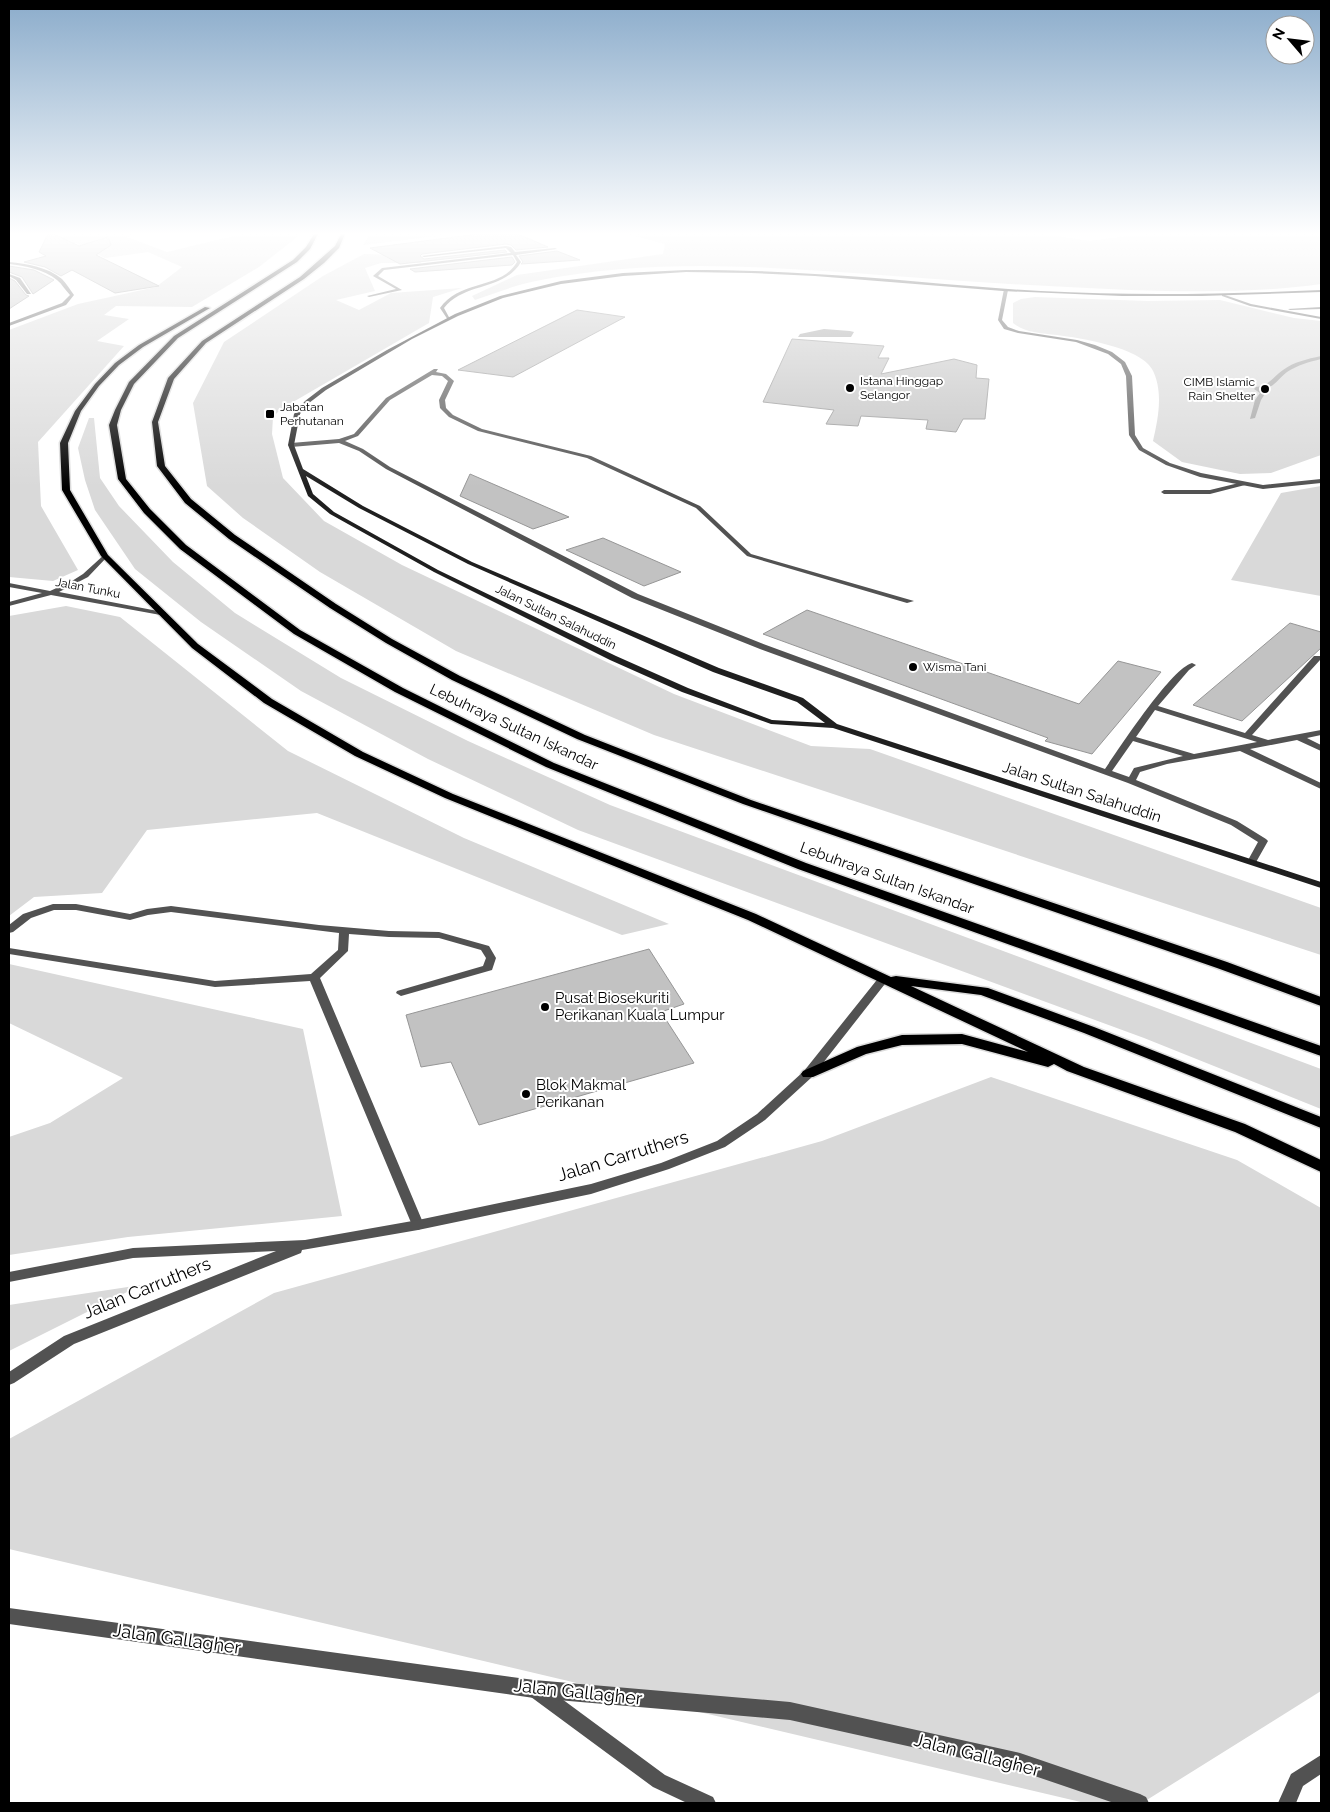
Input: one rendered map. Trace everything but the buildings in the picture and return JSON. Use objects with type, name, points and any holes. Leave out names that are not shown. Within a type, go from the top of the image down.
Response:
[{"type":"main road","points":[[189,319],[141,346],[118,364],[97,385],[78,411],[64,443],[66,490],[105,556],[195,646],[268,701],[359,754],[449,796],[752,917],[1080,1070]]},
{"type":"main road","name":"Lebuhraya Sultan Iskandar","points":[[205,319],[176,337],[131,383],[113,425],[122,479],[147,511],[184,547],[297,632],[399,690],[550,765],[802,866],[1321,1051]]},
{"type":"main road","name":"Lebuhraya Sultan Iskandar","points":[[240,319],[204,342],[171,378],[155,422],[161,466],[188,501],[232,537],[333,606],[389,641],[456,678],[581,737],[746,802],[1222,965],[1321,1002]]},
{"type":"main road","points":[[884,978],[983,991],[1089,1030],[1321,1123]]},
{"type":"main road","points":[[808,1074],[862,1050],[902,1040],[962,1038],[1080,1070],[1240,1128],[1321,1166]]},
{"type":"street","points":[[9,325],[26,319]]},
{"type":"street","points":[[448,319],[324,389],[307,402],[297,414],[291,445],[340,441],[356,435],[388,400],[434,371],[444,375],[451,381],[442,400],[444,408],[450,416],[480,430],[589,457],[614,468],[698,508],[749,555],[910,601]]},
{"type":"street","points":[[1000,319],[1006,328],[1018,332],[1077,341],[1110,353],[1123,363],[1129,376],[1132,435],[1141,449],[1168,464],[1200,476],[1263,487],[1321,480]]},
{"type":"street","points":[[340,441],[361,450],[388,468],[635,596],[762,647],[1131,781],[1234,824],[1263,840],[1252,862]]},
{"type":"street","name":"Jalan Sultan Salahuddin","points":[[291,445],[310,495],[332,513],[436,571],[613,658],[685,690],[771,722],[834,726],[1321,885]]},
{"type":"street","name":"Jalan Sultan Salahuddin","points":[[300,470],[361,507],[470,563],[716,670],[800,700],[834,726]]},
{"type":"street","points":[[1164,492],[1210,492],[1243,484]]},
{"type":"street","points":[[9,604],[52,593],[86,576],[96,568],[105,556]]},
{"type":"street","name":"Jalan Tunku","points":[[9,585],[163,614]]},
{"type":"street","points":[[1247,736],[1317,658]]},
{"type":"street","points":[[1107,772],[1153,707],[1186,668],[1192,665]]},
{"type":"street","points":[[1153,707],[1268,742]]},
{"type":"street","points":[[1131,781],[1137,770],[1268,742],[1321,733]]},
{"type":"street","points":[[1298,737],[1321,748]]},
{"type":"street","points":[[1132,738],[1194,757]]},
{"type":"street","points":[[1240,748],[1321,786]]},
{"type":"street","points":[[9,930],[26,916],[53,907],[76,906],[130,917],[171,909],[344,930],[390,934],[439,935],[485,948],[491,958],[488,968],[401,993]]},
{"type":"street","points":[[9,951],[215,984],[314,977],[343,951],[344,930]]},
{"type":"street","points":[[314,977],[418,1225]]},
{"type":"street","name":"Jalan Carruthers","points":[[9,1277],[133,1253],[305,1245],[418,1225],[591,1189],[673,1162],[721,1144],[762,1117],[808,1074],[884,978]]},
{"type":"street","name":"Jalan Carruthers","points":[[9,1379],[69,1340],[305,1245]]},
{"type":"street","name":"Jalan Gallagher","points":[[9,1616],[534,1689],[790,1711],[1020,1762],[1140,1803]]},
{"type":"street","points":[[534,1689],[659,1781],[707,1803]]},
{"type":"street","points":[[1287,1803],[1298,1780],[1321,1764]]},
{"type":"shaded area","points":[[39,319],[129,319],[97,341],[124,346],[38,442],[41,506],[78,570],[53,581],[9,577],[9,330]]},
{"type":"shaded area","points":[[259,319],[430,319],[429,323],[281,409],[273,417],[272,434],[283,478],[324,521],[402,565],[674,694],[811,746],[870,749],[1321,908],[1321,955],[654,735],[456,651],[320,572],[243,518],[207,486],[193,403],[224,342]]},
{"type":"shaded area","points":[[1013,319],[1299,319],[1321,321],[1321,455],[1271,473],[1240,474],[1182,462],[1153,441],[1159,405],[1158,386],[1152,369],[1145,361],[1122,349],[1080,338],[1034,332],[1023,329],[1013,323]]},
{"type":"shaded area","points":[[824,329],[854,332],[851,337],[798,337],[800,334]]},
{"type":"shaded area","points":[[89,418],[94,418],[100,478],[119,506],[173,562],[235,613],[341,678],[468,741],[610,805],[1321,1069],[1321,1109],[1144,1038],[578,830],[428,759],[301,691],[201,622],[135,569],[95,510],[85,480],[78,448]]},
{"type":"shaded area","points":[[1321,486],[1321,596],[1231,580],[1281,493]]},
{"type":"shaded area","points":[[66,606],[120,617],[288,751],[464,838],[669,924],[622,935],[317,813],[147,830],[102,893],[34,897],[9,916],[9,616]]},
{"type":"shaded area","points":[[9,964],[303,1029],[342,1216],[128,1237],[9,1255],[9,1137],[50,1123],[123,1078],[9,1023]]},
{"type":"shaded area","points":[[991,1077],[1237,1160],[1321,1208],[1321,1691],[1142,1803],[1085,1803],[9,1549],[9,1439],[274,1293],[822,1141]]},
{"type":"shaded area","points":[[141,1285],[9,1351],[9,1305]]},
{"type":"waterway","points":[[1252,418],[1263,392],[1258,388],[1268,387],[1285,371],[1298,364],[1321,358]]},
{"type":"place","name":"Istana Hinggap Selangor","points":[[850,388]]},
{"type":"place","name":"CIMB Islamic Rain Shelter","points":[[1265,389]]},
{"type":"place","name":"Jabatan Perhutanan","points":[[270,414]]},
{"type":"place","name":"Wisma Tani","points":[[913,667]]},
{"type":"place","name":"Pusat Biosekuriti Perikanan Kuala Lumpur","points":[[545,1007]]},
{"type":"place","name":"Blok Makmal Perikanan","points":[[526,1094]]}]
